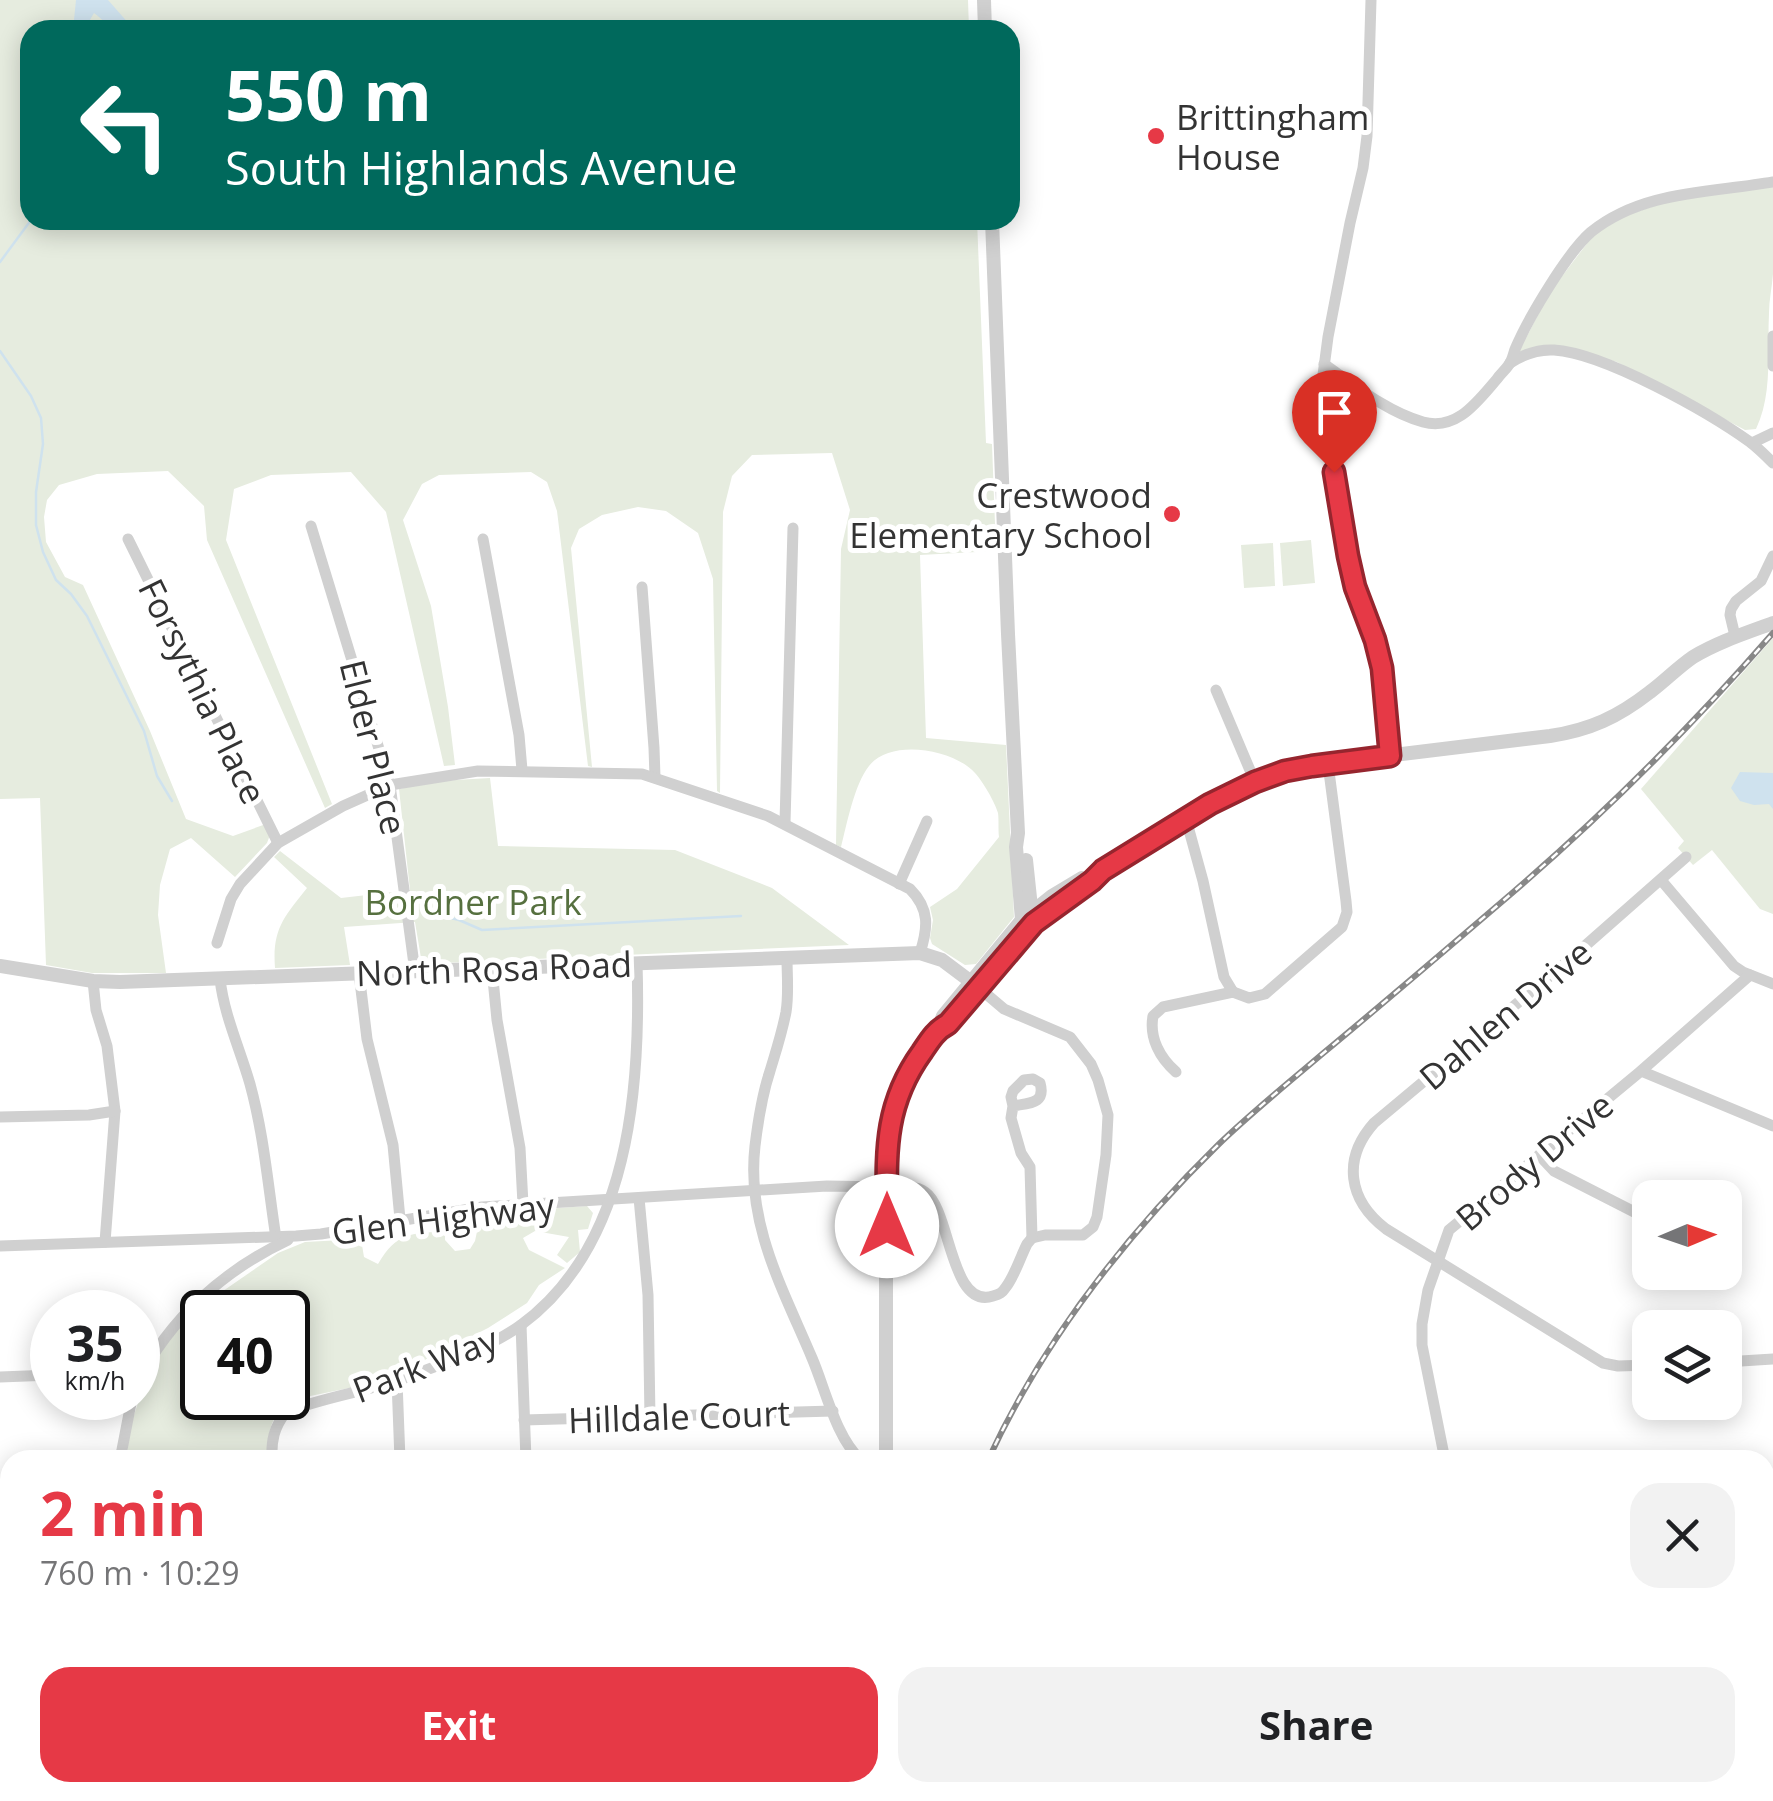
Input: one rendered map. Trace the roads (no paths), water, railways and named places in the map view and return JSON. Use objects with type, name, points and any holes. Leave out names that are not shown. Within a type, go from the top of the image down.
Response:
[{"type":"street","points":[[1371,0],[1367,136],[1324,364],[1322,402],[1355,587],[1382,668],[1390,756]]},
{"type":"street","points":[[1510,363],[1542,300],[1576,248],[1592,232],[1651,201],[1773,182]]},
{"type":"street","points":[[992,230],[1016,847],[1029,918]]},
{"type":"street","points":[[1773,336],[1773,366]]},
{"type":"street","points":[[1324,364],[1365,393],[1408,416],[1440,423],[1460,417],[1522,355],[1536,351],[1570,352],[1666,392],[1752,443],[1773,463]]},
{"type":"street","points":[[1752,443],[1773,433]]},
{"type":"street","name":"Elder Place","points":[[311,526],[390,785],[415,972]]},
{"type":"street","points":[[784,823],[793,528]]},
{"type":"street","points":[[483,539],[522,770]]},
{"type":"street","name":"Forsythia Place","points":[[128,540],[278,843]]},
{"type":"street","points":[[1741,634],[1730,615],[1731,609],[1761,581],[1773,556]]},
{"type":"street","points":[[642,587],[654,777]]},
{"type":"street","points":[[1029,918],[1210,804],[1255,782],[1285,771],[1550,736],[1597,726],[1632,705],[1688,661],[1741,634],[1773,623]]},
{"type":"street","points":[[1216,690],[1255,782]]},
{"type":"street","points":[[1176,1072],[1157,1049],[1151,1026],[1153,1016],[1163,1007],[1233,992],[1249,998],[1265,994],[1346,920],[1328,764]]},
{"type":"street","points":[[218,943],[231,899],[240,884],[278,843],[343,806],[390,785],[478,771],[522,770],[642,774],[784,823],[910,889],[924,906],[926,931],[920,953]]},
{"type":"street","points":[[1186,819],[1224,977],[1233,992]]},
{"type":"street","points":[[899,884],[927,821]]},
{"type":"street","points":[[1018,834],[1024,846],[1029,882],[1029,918]]},
{"type":"street","name":"Dahlen Drive","points":[[1437,1260],[1378,1223],[1359,1199],[1354,1156],[1366,1133],[1686,857]]},
{"type":"street","points":[[886,1450],[887,1138],[898,1092],[943,1016],[1029,918],[1052,896],[1088,874],[1102,871]]},
{"type":"street","points":[[1662,880],[1734,966],[1773,984]]},
{"type":"street","points":[[1029,882],[1052,896]]},
{"type":"street","name":"North Rosa Road","points":[[0,966],[93,981],[920,953],[942,960],[974,984]]},
{"type":"street","points":[[787,958],[786,1008],[755,1146],[755,1191],[770,1263],[844,1439],[853,1450]]},
{"type":"street","name":"Park Way","points":[[272,1450],[275,1428],[286,1412],[397,1381],[483,1345],[520,1324],[580,1263],[611,1199],[626,1131],[637,963]]},
{"type":"street","points":[[492,969],[520,1148],[523,1204]]},
{"type":"street","points":[[358,973],[367,1039],[392,1144],[400,1219]]},
{"type":"street","name":"Brody Drive","points":[[1443,1450],[1422,1334],[1428,1290],[1450,1230],[1750,975]]},
{"type":"street","points":[[220,979],[260,1122],[276,1238]]},
{"type":"street","points":[[93,981],[115,1111],[106,1242]]},
{"type":"street","points":[[974,984],[1004,1009],[1070,1036],[1091,1064],[1109,1130],[1097,1217],[1093,1227],[1083,1234],[1032,1238],[1030,1168],[1011,1118],[1013,1106]]},
{"type":"street","points":[[1640,1071],[1773,1126]]},
{"type":"street","points":[[0,1117],[115,1111]]},
{"type":"street","points":[[1539,1155],[1554,1170],[1632,1211]]},
{"type":"street","name":"Glen Highway","points":[[0,1246],[276,1238],[482,1207],[826,1186],[918,1188],[931,1197],[964,1282],[973,1294],[990,1298],[1004,1291],[1032,1238]]},
{"type":"street","points":[[639,1198],[649,1311],[650,1418]]},
{"type":"street","points":[[160,1345],[194,1304],[251,1260],[296,1236]]},
{"type":"street","points":[[1437,1260],[1603,1363],[1632,1365]]},
{"type":"street","points":[[520,1324],[526,1450]]},
{"type":"street","points":[[1742,1361],[1773,1359]]},
{"type":"street","points":[[0,1377],[30,1376]]},
{"type":"street","points":[[397,1381],[400,1450]]},
{"type":"street","name":"Hilldale Court","points":[[524,1420],[833,1411]]},
{"type":"street","points":[[122,1450],[128,1420]]},
{"type":"water","points":[[76,0],[108,0],[126,20],[103,20],[94,13],[90,20],[74,20]]},
{"type":"water","points":[[1740,772],[1773,773],[1773,809],[1769,804],[1740,801],[1731,788]]},
{"type":"waterway","points":[[0,262],[24,230]]},
{"type":"waterway","points":[[0,351],[41,418],[43,444],[36,525],[43,552],[56,580],[87,616],[144,731],[157,776],[172,801]]},
{"type":"waterway","points":[[431,913],[482,930],[741,916]]},
{"type":"railway","points":[[993,1450],[1060,1332],[1119,1253],[1184,1179],[1256,1110],[1580,832],[1679,735],[1773,633]]},
{"type":"place","name":"Brittingham House","points":[[1156,136]]},
{"type":"place","name":"Crestwood Elementary School","points":[[1172,514]]},
{"type":"park label","name":"Bordner Park","points":[[473,901]]}]
